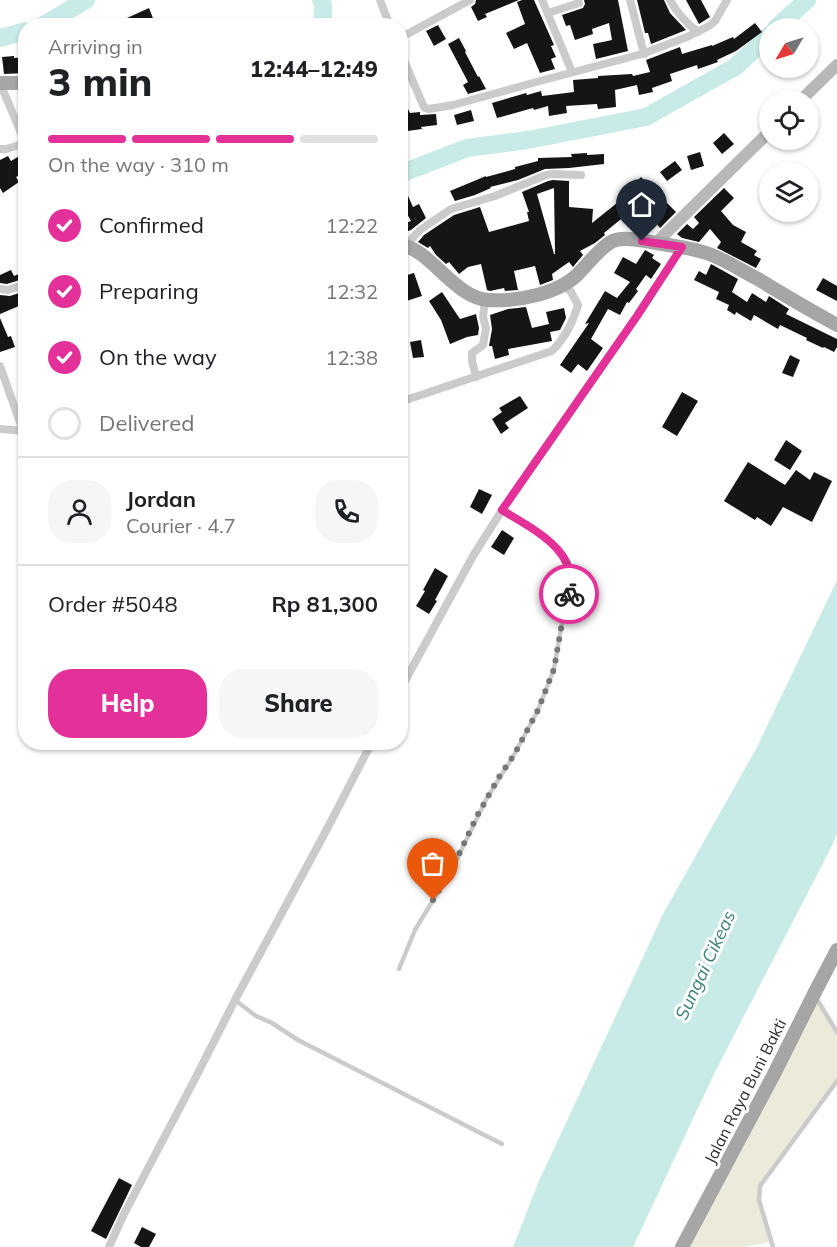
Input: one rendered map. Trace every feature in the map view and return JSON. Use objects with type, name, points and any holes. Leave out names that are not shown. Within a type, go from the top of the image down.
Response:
[{"type":"main road","points":[[0,83],[18,83]]},
{"type":"main road","points":[[408,247],[426,258],[456,285],[485,300],[516,298],[552,290],[575,276],[610,242],[623,239],[682,247],[711,254],[837,325]]},
{"type":"main road","name":"Jalan Raya Buni Bakti","points":[[682,1247],[837,950]]},
{"type":"street","points":[[380,0],[387,18]]},
{"type":"street","points":[[408,34],[470,0]]},
{"type":"street","points":[[542,0],[572,72]]},
{"type":"street","points":[[630,0],[644,54]]},
{"type":"street","points":[[670,0],[688,25],[698,32]]},
{"type":"street","points":[[408,70],[423,105],[427,109],[453,105],[644,54],[712,24],[727,0]]},
{"type":"street","points":[[548,13],[579,3]]},
{"type":"street","points":[[811,90],[837,64]]},
{"type":"street","points":[[0,83],[18,127]]},
{"type":"street","points":[[649,242],[759,141]]},
{"type":"street","points":[[0,149],[18,146]]},
{"type":"street","points":[[408,242],[450,208],[495,196],[546,175],[581,175]]},
{"type":"street","points":[[408,675],[473,556],[502,510],[637,316],[682,247]]},
{"type":"street","points":[[408,399],[552,351],[567,333],[578,305],[564,284]]},
{"type":"street","points":[[0,289],[8,290],[18,287]]},
{"type":"street","points":[[476,377],[472,353],[483,345],[486,328],[483,317],[485,300]]},
{"type":"street","points":[[0,366],[18,414]]},
{"type":"street","points":[[0,429],[18,430]]},
{"type":"street","points":[[109,1247],[235,1000],[368,750]]},
{"type":"lane","points":[[399,969],[415,930],[452,869],[482,807],[538,710],[554,669],[562,623],[571,590],[569,567],[563,554],[553,545],[502,510]]},
{"type":"lane","points":[[814,994],[837,1032]]},
{"type":"lane","points":[[235,1000],[256,1016],[272,1023],[298,1040],[501,1144]]},
{"type":"lane","points":[[772,1247],[759,1200],[760,1186],[837,1082]]},
{"type":"shaded area","points":[[814,994],[837,1032],[837,1081],[760,1186],[759,1200],[771,1242],[743,1247],[682,1247]]},
{"type":"water","name":"Sungai Cikeas","points":[[837,580],[837,833],[832,846],[714,1074],[633,1247],[513,1247],[538,1183],[664,912],[756,749]]},
{"type":"building","points":[[476,0],[519,0],[485,14],[487,17],[478,21],[471,7]]},
{"type":"building","points":[[534,0],[554,45],[551,46],[556,57],[551,59],[555,69],[540,73],[527,43],[514,49],[506,33],[525,24],[517,2]]},
{"type":"building","points":[[584,0],[618,0],[628,51],[596,59],[593,44],[612,40],[609,23],[592,29],[593,34],[575,40],[570,25],[566,26],[562,15],[583,8]]},
{"type":"building","points":[[637,0],[664,0],[670,13],[686,30],[651,44],[648,33],[645,33]]},
{"type":"building","points":[[686,0],[701,0],[710,17],[699,24]]},
{"type":"building","points":[[149,8],[153,18],[127,18]]},
{"type":"building","points":[[755,23],[759,28],[759,34],[736,51],[717,60],[718,62],[698,69],[697,65],[670,74],[672,81],[652,88],[653,92],[639,95],[637,85],[615,90],[616,107],[598,109],[597,104],[566,106],[567,113],[549,116],[548,106],[497,118],[492,103],[526,93],[527,95],[541,91],[542,96],[574,92],[573,80],[598,78],[598,76],[632,74],[633,76],[650,72],[646,60],[680,47],[682,54],[712,46],[733,37],[734,39]]},
{"type":"building","points":[[438,25],[446,39],[434,46],[426,31]]},
{"type":"building","points":[[459,38],[486,89],[468,94],[463,85],[468,82],[448,44]]},
{"type":"building","points":[[2,57],[18,58],[18,73],[4,74]]},
{"type":"building","points":[[408,109],[410,113],[420,112],[420,115],[436,114],[437,125],[421,127],[422,129],[408,131]]},
{"type":"building","points":[[471,110],[474,121],[457,125],[454,115]]},
{"type":"building","points":[[724,133],[734,144],[722,154],[713,143]]},
{"type":"building","points":[[700,152],[704,166],[691,170],[687,156]]},
{"type":"building","points":[[587,153],[587,155],[604,154],[604,164],[545,169],[455,201],[450,191],[486,176],[538,161],[538,158],[572,157],[571,154]]},
{"type":"building","points":[[8,156],[11,161],[18,157],[18,176],[16,177],[18,183],[3,193],[0,188],[0,160]]},
{"type":"building","points":[[675,161],[682,170],[667,181],[660,172]]},
{"type":"building","points":[[641,177],[655,191],[644,202],[630,188]]},
{"type":"building","points":[[548,181],[569,181],[569,207],[593,209],[592,223],[617,203],[626,215],[595,243],[580,251],[583,255],[573,267],[569,262],[552,274],[553,280],[540,285],[535,266],[514,271],[518,290],[505,291],[504,288],[490,291],[487,290],[481,264],[468,267],[459,274],[449,262],[446,264],[436,255],[430,246],[428,248],[418,242],[424,235],[454,215],[480,207],[489,232],[529,221],[527,212],[529,212],[522,192]],"holes":[[[554,188],[555,254],[537,194]]]},
{"type":"building","points":[[724,188],[734,198],[721,211],[733,225],[746,232],[741,242],[757,251],[754,255],[761,259],[756,268],[717,248],[721,242],[710,229],[699,242],[682,238],[677,234],[687,224],[693,229],[699,223],[694,217]]},
{"type":"building","points":[[408,196],[413,207],[419,204],[426,218],[408,231],[408,222],[411,221],[408,216]]},
{"type":"building","points":[[667,203],[676,212],[660,228],[651,216]]},
{"type":"building","points":[[645,250],[654,255],[652,258],[661,264],[651,279],[646,275],[636,289],[638,291],[629,303],[627,302],[620,315],[608,309],[591,339],[603,348],[587,371],[578,364],[571,373],[560,365],[589,323],[585,324],[605,291],[617,298],[630,282],[614,273],[623,257],[636,264]]},
{"type":"building","points":[[711,264],[738,279],[732,292],[747,302],[752,293],[766,302],[769,296],[789,309],[786,314],[837,339],[834,352],[780,325],[778,329],[754,315],[751,321],[736,312],[735,315],[727,310],[729,305],[716,299],[719,292],[694,280],[699,271],[706,275]]},
{"type":"building","points":[[11,270],[14,276],[18,274],[18,281],[7,284],[0,283],[0,275]]},
{"type":"building","points":[[414,273],[422,296],[408,300],[408,275]]},
{"type":"building","points":[[823,278],[837,286],[837,301],[816,290]]},
{"type":"building","points":[[442,292],[460,319],[476,314],[478,335],[450,344],[441,320],[429,301]]},
{"type":"building","points":[[18,293],[18,306],[0,314],[0,295],[10,296]]},
{"type":"building","points":[[526,307],[532,328],[549,324],[546,312],[564,308],[566,318],[560,330],[550,332],[552,341],[508,349],[509,355],[495,359],[492,346],[489,346],[492,329],[490,315],[508,309]]},
{"type":"building","points":[[0,318],[15,347],[0,352]]},
{"type":"building","points":[[421,340],[424,357],[413,358],[410,342]]},
{"type":"building","points":[[790,355],[800,360],[793,377],[782,373]]},
{"type":"building","points":[[682,392],[698,401],[677,436],[662,427]]},
{"type":"building","points":[[520,396],[528,408],[505,423],[509,428],[501,434],[492,419],[502,412],[499,408]]},
{"type":"building","points":[[786,440],[802,451],[790,470],[774,460]]},
{"type":"building","points":[[748,462],[785,485],[796,470],[810,480],[814,472],[832,481],[812,522],[783,507],[771,526],[757,517],[755,520],[724,501]]},
{"type":"building","points":[[479,489],[492,495],[482,514],[470,507]]},
{"type":"building","points":[[502,530],[514,538],[504,555],[491,547]]},
{"type":"building","points":[[435,568],[448,576],[429,614],[416,606]]},
{"type":"building","points":[[119,1178],[132,1185],[106,1239],[91,1231]]},
{"type":"building","points":[[142,1227],[156,1234],[149,1247],[141,1247],[134,1243]]},
{"type":"waterway","points":[[56,18],[86,0]]},
{"type":"waterway","points":[[321,0],[323,18]]},
{"type":"waterway","points":[[787,18],[807,0]]},
{"type":"waterway","points":[[0,38],[18,33]]},
{"type":"waterway","points":[[408,171],[467,148],[528,140],[646,117],[735,67],[759,45]]},
{"type":"way so far","points":[[433,900],[452,869],[477,816],[538,710],[554,669],[569,594]]},
{"type":"route","points":[[569,594],[571,577],[567,560],[563,554],[539,534],[502,510],[637,316],[682,247],[642,241]]}]
